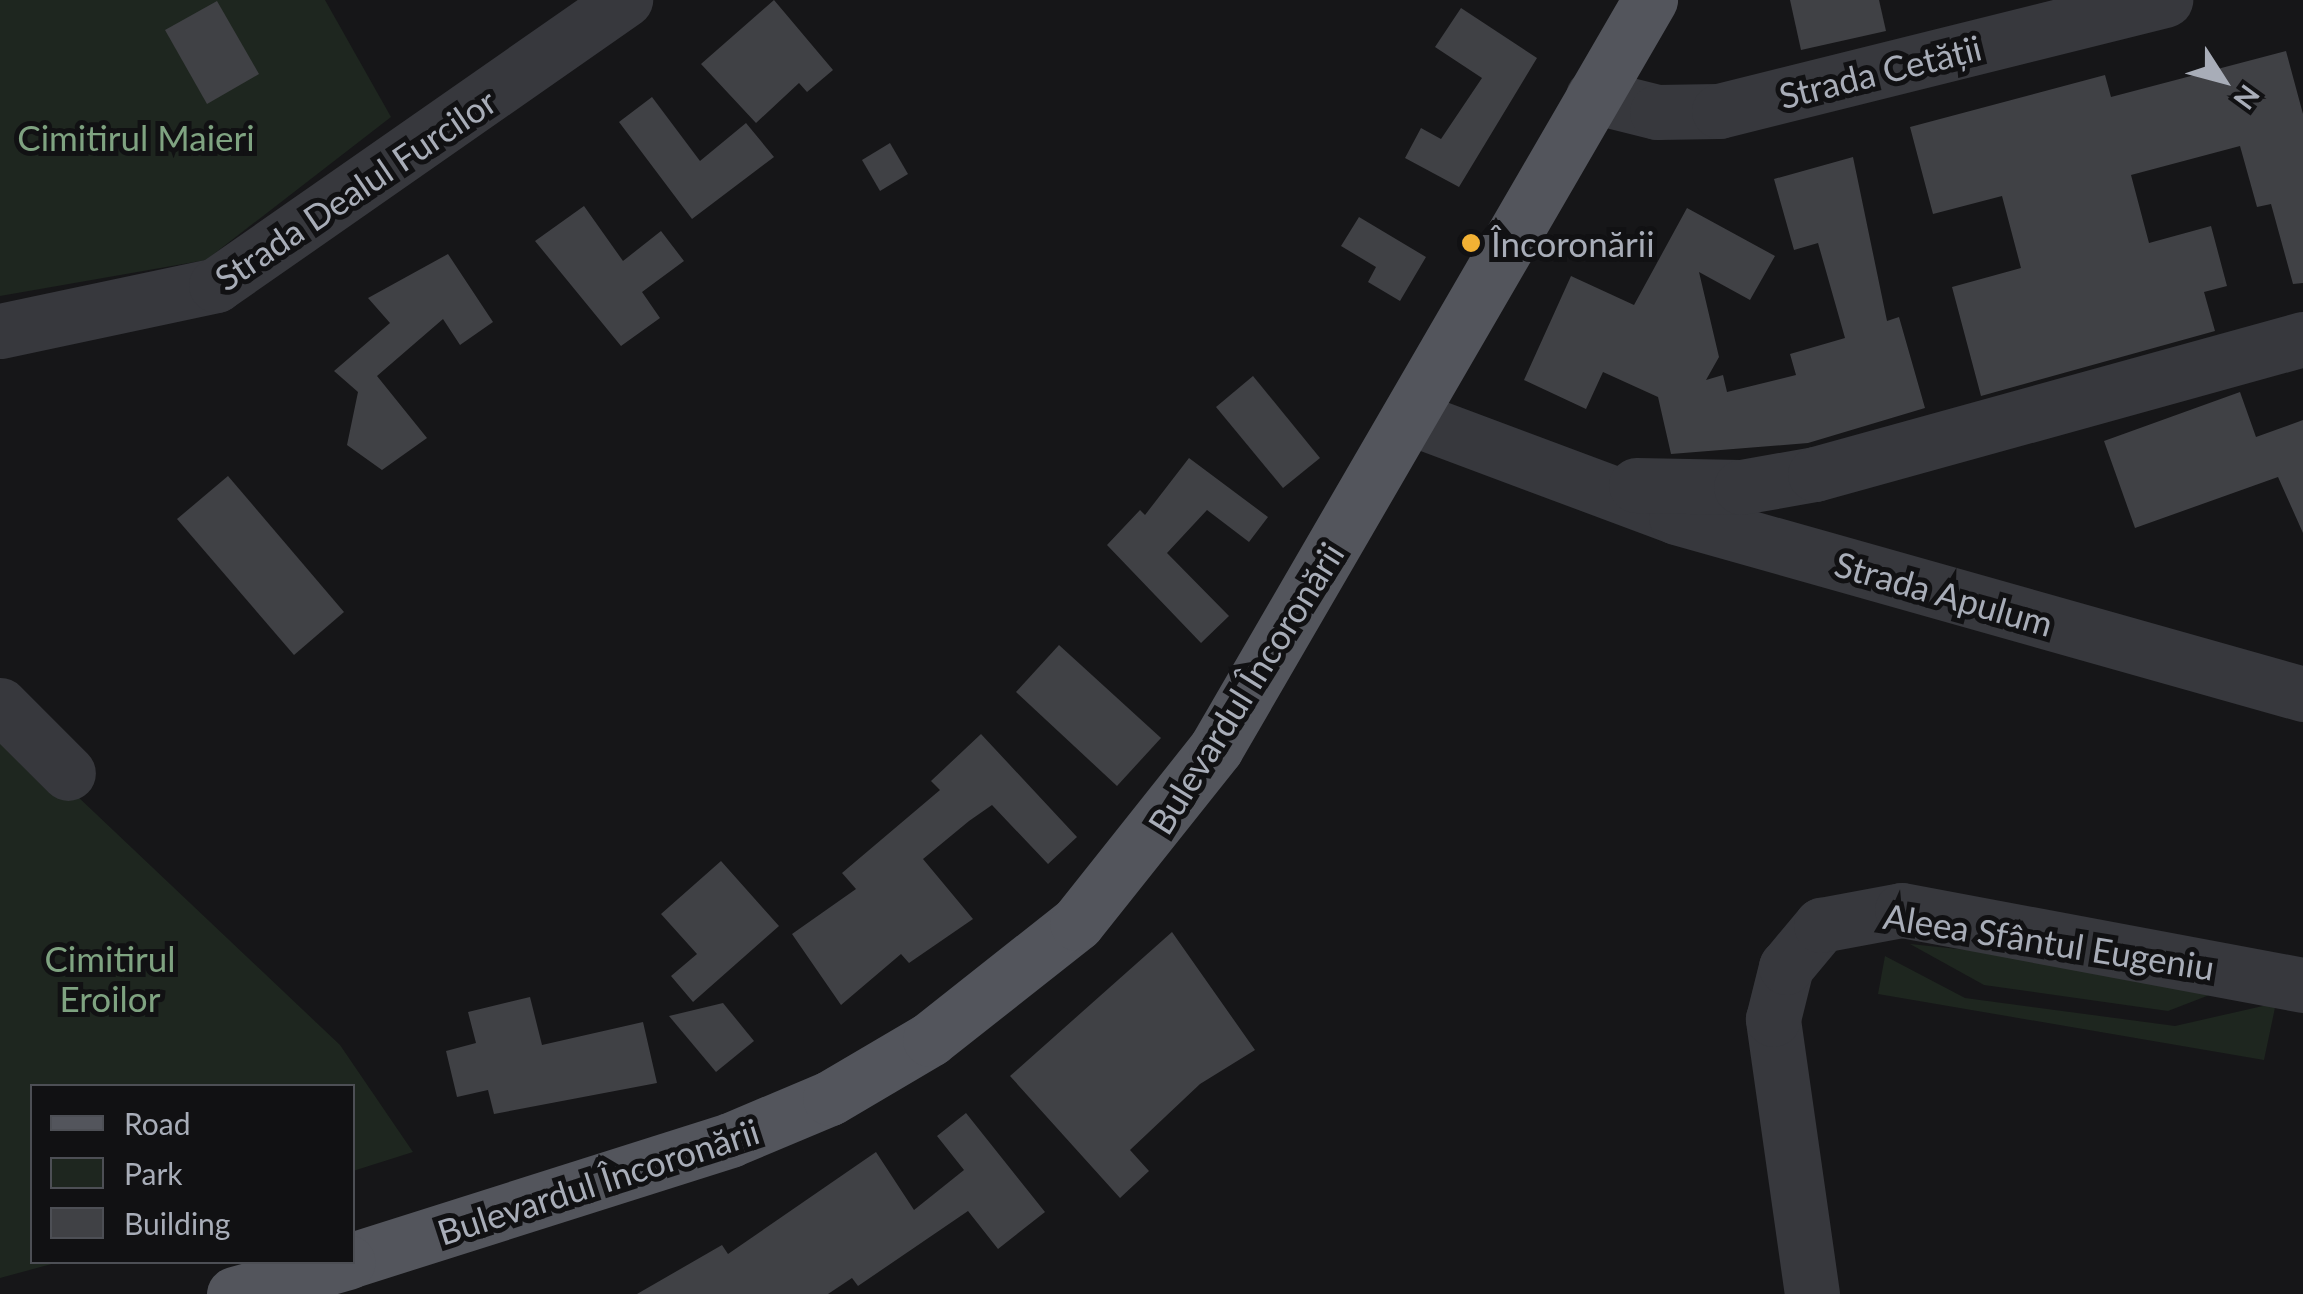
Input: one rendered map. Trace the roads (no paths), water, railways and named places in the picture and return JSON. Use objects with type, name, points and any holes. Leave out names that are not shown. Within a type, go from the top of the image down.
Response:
[{"type":"main road","name":"Bulevardul Încoronării","points":[[355,1259],[730,1140],[830,1098],[1004,985],[1089,909],[1216,748],[1650,0]]},
{"type":"main road","name":"Bulevardul Încoronării","points":[[234,1294],[339,1264]]},
{"type":"street","name":"Strada Dealul Furcilor","points":[[0,331],[216,285],[625,0]]},
{"type":"street","name":"Strada Cetății","points":[[1593,96],[1657,112],[1719,110],[2165,0]]},
{"type":"street","name":"Strada Apulum","points":[[1587,484],[1742,487],[1815,474],[2303,339]]},
{"type":"street","name":"Strada Apulum","points":[[1409,418],[1587,484],[2303,694]]},
{"type":"street","points":[[0,706],[68,773]]},
{"type":"street","name":"Aleea Sfântul Eugeniu","points":[[1812,1294],[1773,1019],[1786,967],[1821,925],[1902,910],[2303,984]]},
{"type":"place","name":"Încoronării","points":[[1471,243]]},
{"type":"park label","name":"Cimitirul Maieri","points":[[136,137]]},
{"type":"park label","name":"Cimitirul Eroilor","points":[[110,978]]}]
